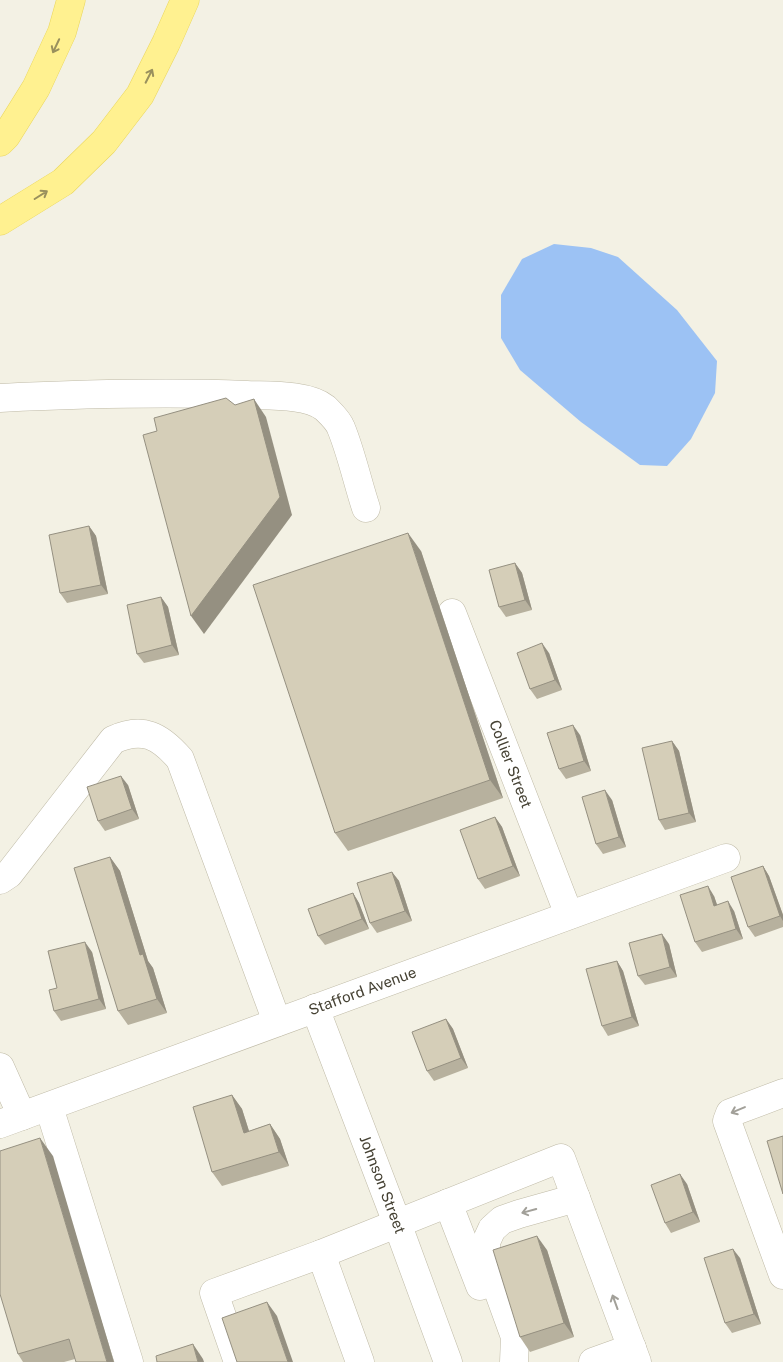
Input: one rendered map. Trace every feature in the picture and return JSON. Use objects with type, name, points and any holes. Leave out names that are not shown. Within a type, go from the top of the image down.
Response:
[{"type":"main road","points":[[0,142],[6,136],[36,88],[62,32],[71,0]]},
{"type":"main road","points":[[0,221],[63,182],[104,142],[140,95],[166,43],[184,0]]},
{"type":"street","points":[[0,398],[102,394],[204,394],[308,400],[322,406],[333,416],[341,428],[366,508]]},
{"type":"street","name":"Collier Street","points":[[452,613],[569,915]]},
{"type":"street","points":[[0,880],[8,874],[113,740],[123,735],[134,734],[150,735],[162,740],[180,759],[277,1022]]},
{"type":"street","name":"Stafford Avenue","points":[[11,1120],[726,858]]},
{"type":"street","name":"Johnson Street","points":[[315,1008],[398,1223],[448,1362]]},
{"type":"street","points":[[0,1067],[11,1120]]},
{"type":"street","points":[[783,1093],[730,1113],[727,1121],[783,1275]]},
{"type":"street","points":[[49,1106],[129,1362]]},
{"type":"street","points":[[238,1362],[214,1293],[320,1254],[561,1158],[635,1355],[593,1362]]},
{"type":"street","points":[[512,1362],[515,1337],[486,1257],[486,1242],[492,1229],[502,1220],[576,1198]]},
{"type":"street","points":[[448,1203],[512,1362]]},
{"type":"street","points":[[320,1254],[360,1362]]},
{"type":"water","points":[[554,244],[591,248],[618,257],[677,310],[717,361],[715,393],[691,439],[667,466],[640,465],[581,422],[520,370],[501,338],[501,295],[522,259]]},
{"type":"building","points":[[226,398],[235,405],[254,399],[280,497],[191,616],[143,435],[157,431],[154,418]]},
{"type":"building","points":[[89,526],[101,585],[60,593],[49,535]]},
{"type":"building","points":[[408,533],[490,780],[335,833],[253,585]]},
{"type":"building","points":[[515,563],[525,600],[499,607],[489,570]]},
{"type":"building","points":[[161,597],[172,645],[137,654],[127,605]]},
{"type":"building","points":[[542,643],[555,680],[530,689],[517,653]]},
{"type":"building","points":[[573,725],[584,761],[559,769],[547,733]]},
{"type":"building","points":[[672,741],[689,813],[659,820],[642,748]]},
{"type":"building","points":[[121,776],[132,809],[98,821],[87,787]]},
{"type":"building","points":[[605,790],[619,837],[596,844],[582,797]]},
{"type":"building","points":[[495,817],[513,866],[478,879],[460,830]]},
{"type":"building","points":[[110,857],[140,955],[143,954],[157,999],[118,1011],[74,868]]},
{"type":"building","points":[[763,866],[780,916],[748,927],[731,877]]},
{"type":"building","points":[[392,872],[405,911],[370,923],[357,883]]},
{"type":"building","points":[[708,886],[714,906],[728,901],[736,929],[695,942],[680,895]]},
{"type":"building","points":[[353,893],[362,919],[318,936],[308,909]]},
{"type":"building","points":[[662,934],[670,967],[638,976],[629,943]]},
{"type":"building","points":[[85,942],[99,999],[54,1011],[49,990],[57,988],[48,951]]},
{"type":"building","points":[[617,961],[632,1017],[602,1026],[586,969]]},
{"type":"building","points":[[446,1019],[461,1058],[427,1071],[412,1032]]},
{"type":"building","points":[[232,1095],[244,1133],[270,1124],[279,1152],[212,1172],[193,1107]]},
{"type":"building","points":[[783,1136],[783,1194],[767,1141]]},
{"type":"building","points":[[40,1138],[107,1362],[76,1362],[69,1339],[18,1354],[0,1294],[0,1151]]},
{"type":"building","points":[[680,1174],[693,1212],[665,1223],[651,1185]]},
{"type":"building","points":[[537,1236],[564,1323],[520,1337],[493,1250]]},
{"type":"building","points":[[733,1249],[754,1314],[725,1323],[704,1258]]},
{"type":"building","points":[[267,1302],[288,1362],[237,1362],[222,1318]]},
{"type":"building","points":[[193,1344],[198,1362],[157,1362],[156,1356]]}]
